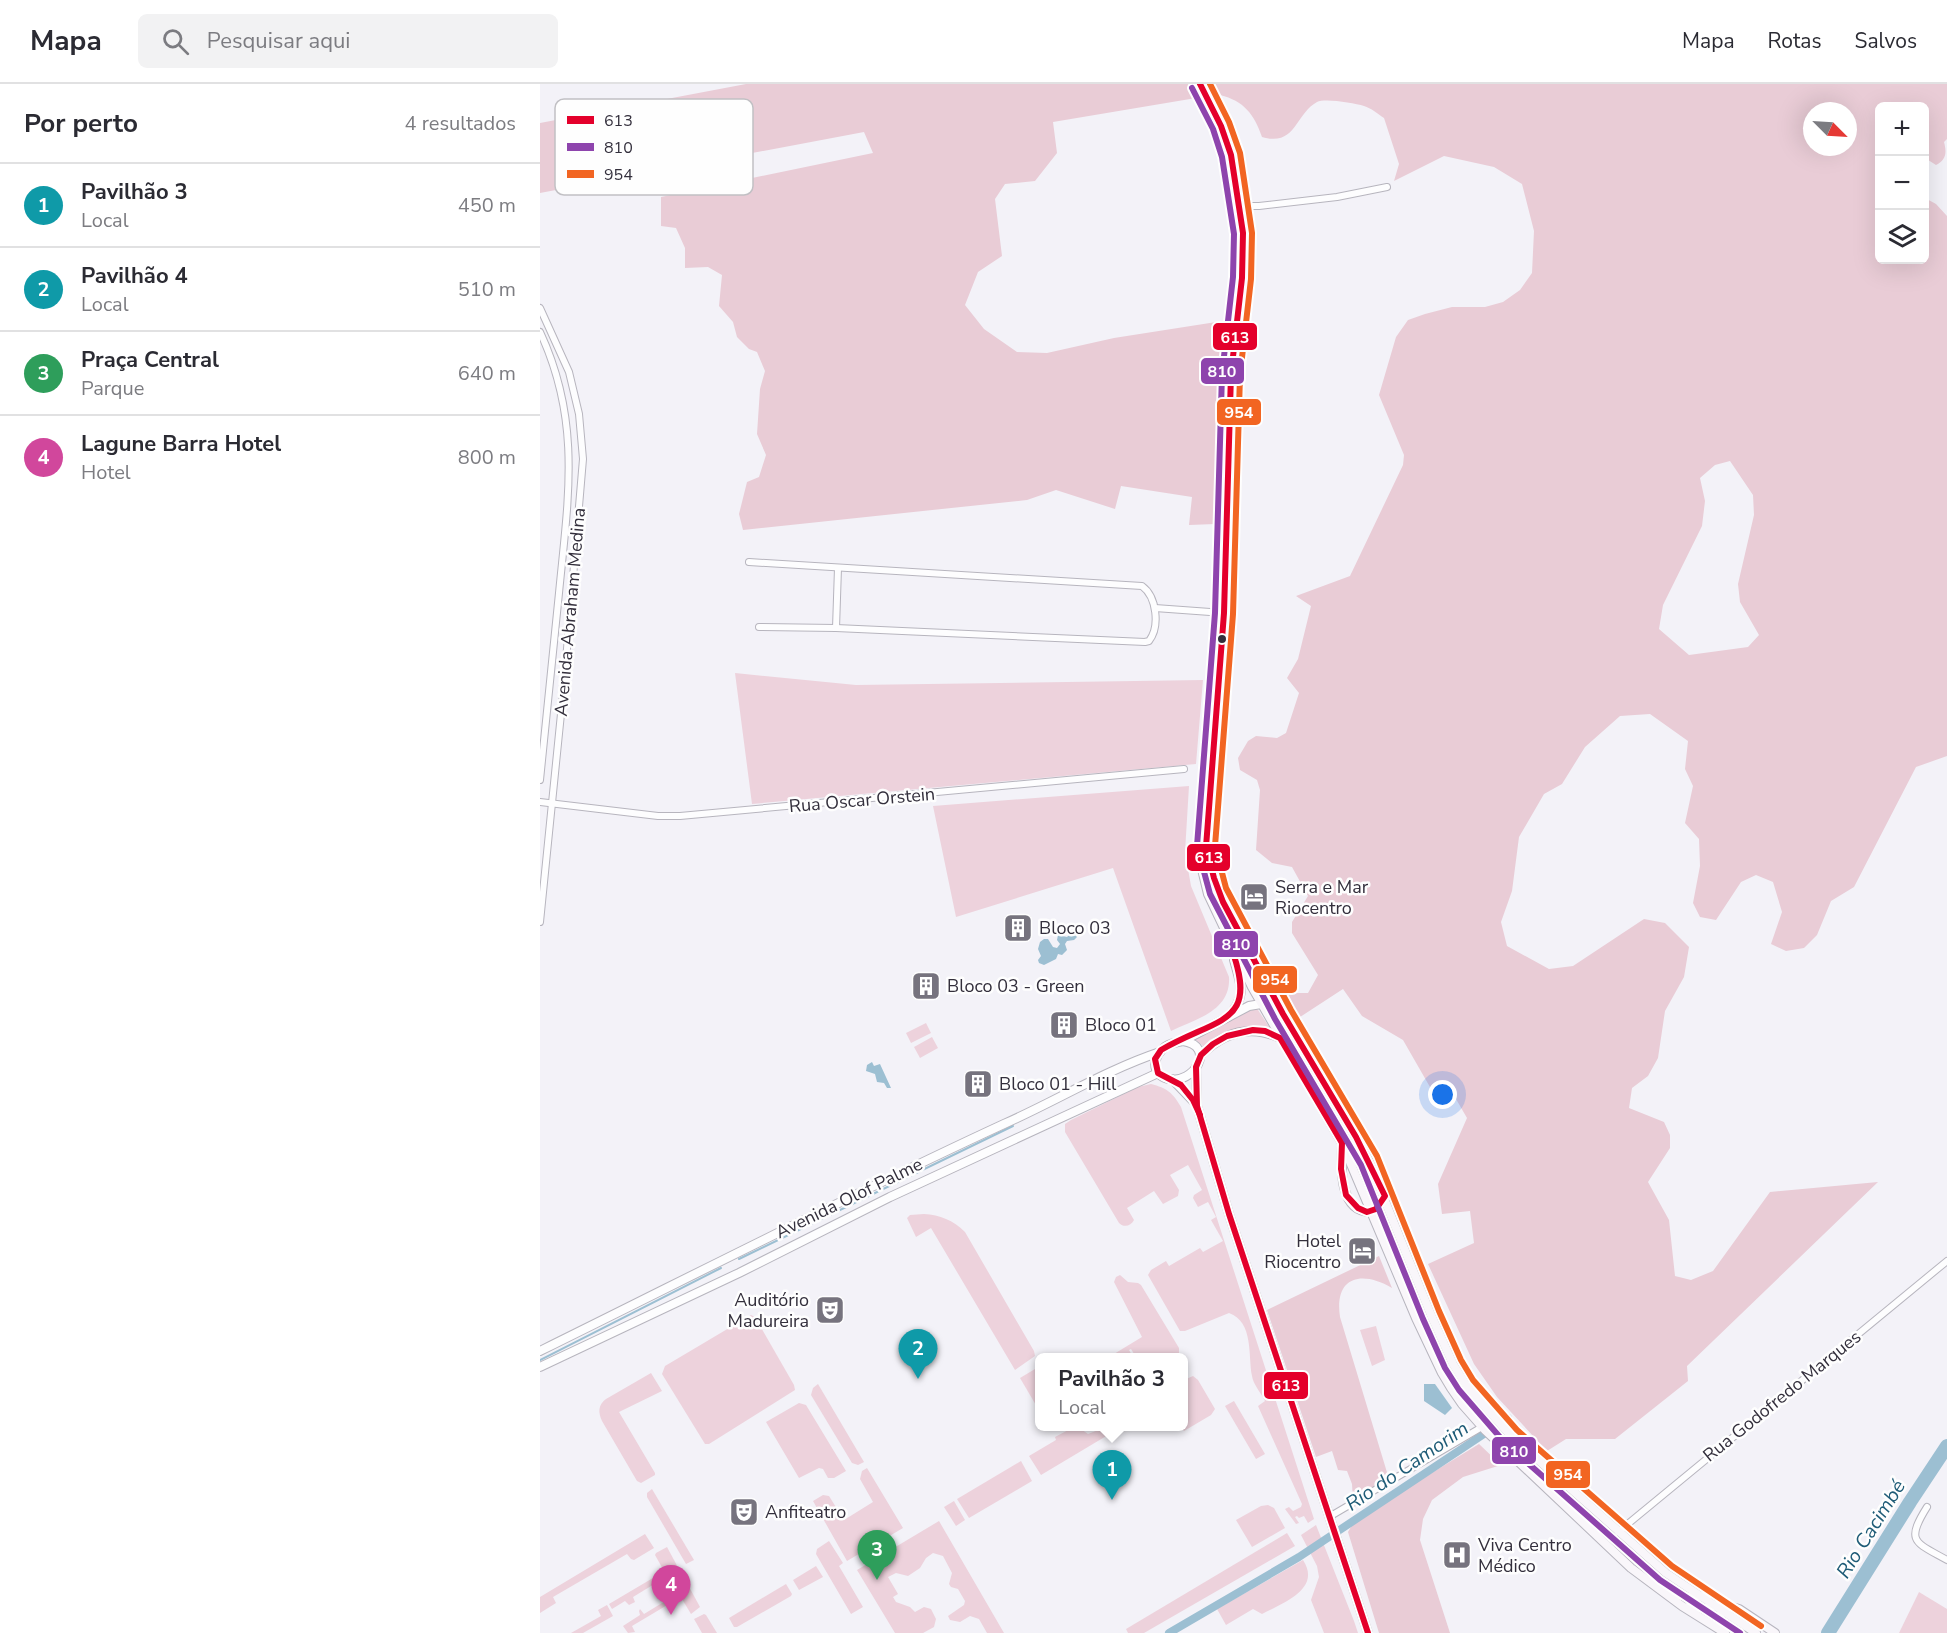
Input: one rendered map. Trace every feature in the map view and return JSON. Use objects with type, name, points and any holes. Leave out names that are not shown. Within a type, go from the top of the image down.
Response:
[{"type":"main road","points":[[1200,84],[1221,126],[1231,155],[1240,206],[1243,249],[1231,374],[1224,613],[1206,847],[1201,865],[1205,886],[1231,945],[1261,1004],[1342,1143],[1416,1317],[1442,1373],[1462,1404],[1502,1447],[1631,1568],[1682,1606],[1723,1632]]},
{"type":"main road","points":[[1206,847],[1223,902],[1283,1014],[1356,1137],[1385,1196],[1391,1218],[1453,1364],[1466,1385],[1511,1436],[1666,1574],[1706,1596],[1756,1633]]},
{"type":"main road","points":[[1228,1017],[1235,1009],[1241,994],[1231,945]]},
{"type":"main road","points":[[1342,1143],[1341,1169],[1346,1195],[1358,1208],[1367,1212],[1372,1212],[1380,1205],[1385,1196]]},
{"type":"main road","points":[[1662,1592],[1688,1598],[1706,1596]]},
{"type":"main road","points":[[1682,1606],[1698,1609],[1721,1607],[1739,1609],[1775,1633]]},
{"type":"main road","points":[[1721,1607],[1719,1617],[1723,1632]]},
{"type":"street","points":[[1240,206],[1337,197],[1387,187]]},
{"type":"street","name":"Avenida Abraham Medina","points":[[540,308],[569,372],[579,414],[583,459],[540,922]]},
{"type":"street","name":"Avenida Abraham Medina","points":[[540,332],[561,388],[568,424],[570,486],[540,780]]},
{"type":"street","points":[[564,546],[568,552],[576,549]]},
{"type":"street","points":[[562,564],[570,561],[574,566]]},
{"type":"street","points":[[749,562],[1142,586],[1150,594],[1155,608],[1153,635],[1149,641],[1145,642],[836,628],[759,627]]},
{"type":"street","points":[[836,628],[838,568]]},
{"type":"street","points":[[1155,608],[1224,613]]},
{"type":"street","name":"Rua Oscar Orstein","points":[[540,802],[658,816],[680,816],[1184,769]]},
{"type":"street","points":[[1197,1106],[1172,1079],[1158,1073],[1155,1062],[1160,1052],[1170,1044],[1183,1041],[1244,1008],[1261,1004],[1283,1014]]},
{"type":"street","points":[[1280,1038],[1259,1030],[1227,1036],[1213,1044],[1201,1055],[1196,1067],[1197,1106],[1232,1225],[1368,1633]]},
{"type":"street","points":[[1183,1041],[1195,1046],[1201,1055]]},
{"type":"street","name":"Avenida Olof Palme","points":[[540,1351],[874,1184],[1051,1103],[1108,1073],[1160,1052]]},
{"type":"street","points":[[1172,1079],[1184,1077],[1196,1067]]},
{"type":"street","name":"Avenida Olof Palme","points":[[540,1367],[739,1273],[890,1197],[1158,1073]]},
{"type":"street","name":"Rua Godofredo Marques","points":[[1618,1532],[1947,1260]]},
{"type":"street","points":[[1330,1520],[1484,1428]]},
{"type":"street","points":[[1927,1507],[1917,1523],[1914,1537],[1918,1543],[1947,1560]]},
{"type":"shaded area","points":[[746,84],[1188,84],[1196,98],[1053,122],[1057,153],[1035,181],[1005,184],[995,199],[1002,256],[978,272],[965,305],[984,329],[1017,352],[1047,353],[1114,338],[1229,320],[1215,524],[1189,525],[1192,497],[1121,486],[1115,509],[1056,490],[1027,500],[743,530],[739,514],[747,482],[759,477],[766,455],[757,434],[760,389],[765,371],[757,352],[749,349],[737,337],[733,322],[719,306],[722,275],[708,267],[685,268],[685,248],[676,228],[661,226],[661,197],[753,195],[753,178],[873,153],[864,132],[753,153],[753,99],[667,99]]},
{"type":"shaded area","points":[[1214,84],[1947,84],[1947,139],[1944,142],[1944,158],[1936,165],[1929,161],[1929,102],[1875,102],[1875,264],[1929,264],[1929,200],[1947,216],[1947,756],[1916,767],[1854,887],[1831,901],[1817,935],[1804,948],[1786,951],[1771,944],[1782,912],[1773,882],[1756,875],[1741,882],[1716,920],[1700,917],[1693,903],[1700,866],[1699,839],[1685,823],[1693,786],[1685,769],[1688,741],[1650,714],[1620,716],[1585,747],[1562,784],[1544,794],[1519,837],[1512,891],[1501,922],[1507,946],[1549,969],[1573,966],[1644,919],[1665,923],[1689,947],[1684,977],[1665,1011],[1658,1058],[1648,1076],[1632,1088],[1629,1108],[1664,1122],[1670,1135],[1670,1148],[1648,1182],[1669,1220],[1675,1276],[1691,1280],[1713,1271],[1770,1192],[1878,1182],[1687,1366],[1688,1381],[1615,1439],[1566,1439],[1547,1451],[1497,1397],[1474,1364],[1428,1264],[1474,1243],[1470,1211],[1442,1214],[1438,1184],[1467,1118],[1456,1099],[1438,1101],[1403,1040],[1362,1016],[1343,989],[1297,1019],[1284,993],[1308,993],[1318,975],[1292,933],[1292,922],[1308,896],[1292,867],[1272,863],[1256,850],[1260,790],[1257,780],[1240,770],[1238,758],[1248,741],[1256,736],[1277,738],[1286,733],[1299,693],[1287,678],[1298,659],[1311,606],[1296,596],[1350,576],[1403,465],[1404,455],[1379,395],[1396,337],[1408,320],[1425,314],[1452,307],[1485,307],[1503,302],[1520,290],[1532,273],[1534,231],[1522,184],[1494,167],[1444,156],[1394,181],[1399,164],[1384,118],[1369,108],[1340,101],[1317,102],[1310,107],[1289,133],[1273,139],[1262,137],[1252,115],[1242,105],[1220,95]],"holes":[[[1730,461],[1753,495],[1754,515],[1738,584],[1740,602],[1759,635],[1748,647],[1689,655],[1659,629],[1663,605],[1702,526],[1705,501],[1700,478],[1715,465]]]},
{"type":"shaded area","points":[[555,120],[555,190],[540,193],[540,123]]},
{"type":"shaded area","points":[[735,673],[856,685],[1203,680],[1196,764],[752,804]]},
{"type":"shaded area","points":[[1189,786],[1185,852],[1191,886],[1229,977],[1228,989],[1224,998],[1218,1006],[1201,1018],[1171,1031],[1113,868],[956,917],[933,806]]},
{"type":"shaded area","points":[[1256,1009],[1270,1028],[1234,1029],[1204,1047],[1195,1039],[1245,1012]]},
{"type":"shaded area","points":[[926,1023],[931,1033],[911,1043],[906,1033]]},
{"type":"shaded area","points":[[932,1037],[938,1048],[920,1058],[914,1047]]},
{"type":"shaded area","points":[[1151,1084],[1169,1092],[1181,1107],[1314,1519],[1308,1523],[1304,1516],[1299,1518],[1297,1516],[1295,1517],[1299,1523],[1296,1524],[1285,1509],[1289,1507],[1293,1511],[1302,1504],[1258,1406],[1265,1401],[1253,1379],[1248,1340],[1243,1324],[1229,1313],[1180,1331],[1148,1275],[1151,1270],[1166,1261],[1169,1266],[1200,1248],[1203,1252],[1223,1241],[1211,1220],[1216,1217],[1208,1202],[1198,1207],[1193,1198],[1202,1190],[1188,1165],[1170,1175],[1179,1190],[1178,1196],[1163,1204],[1154,1191],[1127,1208],[1134,1220],[1125,1226],[1119,1223],[1065,1132],[1065,1124],[1071,1120],[1138,1087]]},
{"type":"shaded area","points":[[924,1214],[946,1219],[965,1232],[1034,1351],[1035,1356],[1015,1370],[931,1228],[916,1237],[907,1218],[910,1215]]},
{"type":"shaded area","points":[[1379,1256],[1392,1288],[1370,1279],[1352,1281],[1341,1293],[1339,1304],[1340,1317],[1389,1479],[1353,1501],[1352,1484],[1347,1471],[1338,1470],[1332,1451],[1316,1457],[1267,1310]]},
{"type":"shaded area","points":[[1120,1275],[1128,1282],[1141,1285],[1179,1348],[1179,1353],[1134,1353],[1131,1349],[1129,1350],[1131,1353],[1116,1353],[1142,1337],[1114,1282]]},
{"type":"shaded area","points":[[751,1315],[755,1317],[795,1390],[709,1444],[705,1444],[662,1374],[665,1366]]},
{"type":"shaded area","points":[[1376,1326],[1385,1360],[1372,1366],[1360,1330]]},
{"type":"shaded area","points":[[1035,1369],[1035,1404],[1020,1378]]},
{"type":"shaded area","points":[[651,1373],[662,1391],[619,1412],[655,1473],[641,1483],[637,1481],[602,1421],[600,1409],[606,1399]]},
{"type":"shaded area","points":[[1193,1376],[1198,1380],[1215,1409],[1211,1415],[1188,1429],[1188,1378]]},
{"type":"shaded area","points":[[818,1384],[864,1462],[858,1465],[852,1463],[811,1395],[813,1388]]},
{"type":"shaded area","points":[[1234,1401],[1265,1454],[1256,1459],[1225,1406]]},
{"type":"shaded area","points":[[799,1403],[806,1405],[846,1471],[834,1478],[828,1478],[823,1469],[819,1468],[799,1478],[766,1422]]},
{"type":"shaded area","points":[[1066,1431],[1084,1431],[1088,1434],[1096,1431],[1115,1431],[1041,1475],[1029,1456],[1056,1440],[1055,1437]]},
{"type":"shaded area","points":[[1479,1444],[1501,1465],[1463,1477],[1432,1500],[1423,1519],[1420,1540],[1450,1633],[1379,1633],[1348,1532],[1355,1520]]},
{"type":"shaded area","points":[[1021,1461],[1032,1481],[969,1518],[957,1499]]},
{"type":"shaded area","points":[[867,1468],[903,1528],[847,1561],[813,1501],[823,1495],[829,1496],[844,1520],[873,1502],[860,1479],[862,1471]]},
{"type":"shaded area","points":[[652,1489],[694,1560],[686,1564],[647,1497],[647,1493]]},
{"type":"shaded area","points":[[954,1501],[965,1520],[956,1526],[944,1507]]},
{"type":"shaded area","points":[[1268,1505],[1274,1508],[1285,1528],[1252,1547],[1236,1520],[1261,1506]]},
{"type":"shaded area","points":[[939,1521],[1004,1633],[987,1633],[979,1619],[970,1616],[960,1622],[950,1620],[948,1616],[964,1605],[965,1601],[958,1589],[949,1584],[952,1573],[943,1556],[933,1553],[926,1558],[920,1568],[908,1576],[896,1573],[888,1577],[898,1594],[893,1597],[896,1602],[910,1607],[915,1612],[924,1607],[931,1609],[936,1619],[934,1627],[923,1633],[895,1633],[857,1570]]},
{"type":"shaded area","points":[[1316,1525],[1358,1633],[1324,1633],[1311,1600],[1319,1577],[1317,1566],[1301,1535]]},
{"type":"shaded area","points":[[1287,1533],[1295,1546],[1144,1633],[1128,1633],[1126,1629]]},
{"type":"shaded area","points":[[645,1534],[654,1548],[634,1560],[627,1554],[553,1597],[556,1603],[540,1613],[540,1597]]},
{"type":"shaded area","points":[[829,1541],[843,1563],[839,1566],[863,1607],[851,1614],[816,1554],[817,1549]]},
{"type":"shaded area","points":[[667,1547],[681,1573],[669,1580],[655,1555]]},
{"type":"shaded area","points":[[1303,1560],[1308,1570],[1308,1579],[1298,1594],[1262,1614],[1253,1609],[1226,1625],[1217,1609]]},
{"type":"shaded area","points":[[816,1566],[823,1577],[799,1590],[793,1580]]},
{"type":"shaded area","points":[[658,1575],[661,1580],[633,1597],[635,1602],[629,1605],[625,1601],[612,1609],[609,1604]]},
{"type":"shaded area","points":[[687,1583],[700,1607],[691,1614],[676,1589]]},
{"type":"shaded area","points":[[786,1584],[791,1596],[734,1627],[729,1618]]},
{"type":"shaded area","points":[[1919,1592],[1947,1609],[1947,1633],[1899,1633]]},
{"type":"shaded area","points":[[672,1597],[674,1601],[632,1626],[635,1632],[628,1633],[623,1626],[640,1615],[640,1609],[644,1614]]},
{"type":"shaded area","points":[[607,1605],[613,1616],[583,1633],[571,1633],[601,1616],[598,1610]]},
{"type":"shaded area","points":[[704,1614],[717,1633],[702,1633],[694,1619]]},
{"type":"water","points":[[1072,932],[1077,937],[1067,941],[1065,944],[1067,950],[1062,955],[1058,954],[1056,959],[1044,965],[1039,963],[1040,942],[1048,939],[1053,947],[1057,948],[1060,944],[1057,940],[1058,935],[1067,937]]},
{"type":"water","points":[[872,1062],[874,1066],[880,1064],[891,1088],[887,1088],[884,1083],[877,1082],[875,1074],[866,1071],[867,1065]]},
{"type":"water","points":[[1424,1384],[1435,1384],[1452,1408],[1445,1415],[1424,1401]]},
{"type":"waterway","points":[[739,1259],[1013,1126]]},
{"type":"waterway","points":[[540,1360],[721,1268]]},
{"type":"waterway","name":"Rio do Camorim","points":[[1169,1633],[1299,1557],[1508,1418]]},
{"type":"waterway","name":"Rio Cacimbé","points":[[1828,1633],[1947,1446]]},
{"type":"transit line","name":"613","points":[[1200,84],[1221,126],[1231,155],[1243,233],[1242,278],[1231,374],[1224,613],[1206,847],[1223,902],[1283,1014],[1356,1137],[1385,1196],[1376,1209],[1367,1212],[1358,1208],[1346,1195],[1341,1169],[1342,1143],[1280,1038],[1265,1031],[1253,1030],[1227,1036],[1213,1044],[1201,1055],[1196,1067],[1197,1106],[1229,1214],[1368,1633]]},
{"type":"transit line","name":"954","points":[[1210,84],[1229,122],[1240,153],[1252,233],[1251,279],[1240,375],[1233,614],[1215,846],[1226,888],[1291,1010],[1377,1156],[1439,1311],[1461,1360],[1473,1380],[1517,1430],[1672,1566],[1761,1626]]},
{"type":"transit line","name":"810","points":[[1192,88],[1213,129],[1222,157],[1234,234],[1233,277],[1222,374],[1215,613],[1197,846],[1210,894],[1275,1019],[1361,1165],[1423,1319],[1445,1368],[1459,1390],[1505,1443],[1660,1580],[1740,1633]]},
{"type":"transit line","name":"613","points":[[1200,1115],[1193,1100],[1181,1085],[1158,1073],[1155,1059],[1161,1050],[1229,1015],[1237,1004],[1240,990],[1238,969],[1229,942]]},
{"type":"place","name":"Serra e Mar Riocentro","points":[[1254,897]]},
{"type":"place","name":"Bloco 03","points":[[1018,928]]},
{"type":"place","name":"Bloco 03 - Green","points":[[926,986]]},
{"type":"place","name":"Bloco 01","points":[[1064,1025]]},
{"type":"place","name":"Bloco 01 - Hill","points":[[978,1084]]},
{"type":"place","name":"Hotel Riocentro","points":[[1362,1251]]},
{"type":"place","name":"Auditório Madureira","points":[[830,1310]]},
{"type":"place","name":"Pavilhão 4","points":[[918,1379]]},
{"type":"place","name":"Pavilhão 3","points":[[1112,1500]]},
{"type":"place","name":"Anfiteatro","points":[[744,1512]]},
{"type":"place","name":"Viva Centro Médico","points":[[1457,1555]]},
{"type":"place","name":"Praça Central","points":[[877,1580]]},
{"type":"place","name":"Lagune Barra Hotel","points":[[671,1615]]}]
